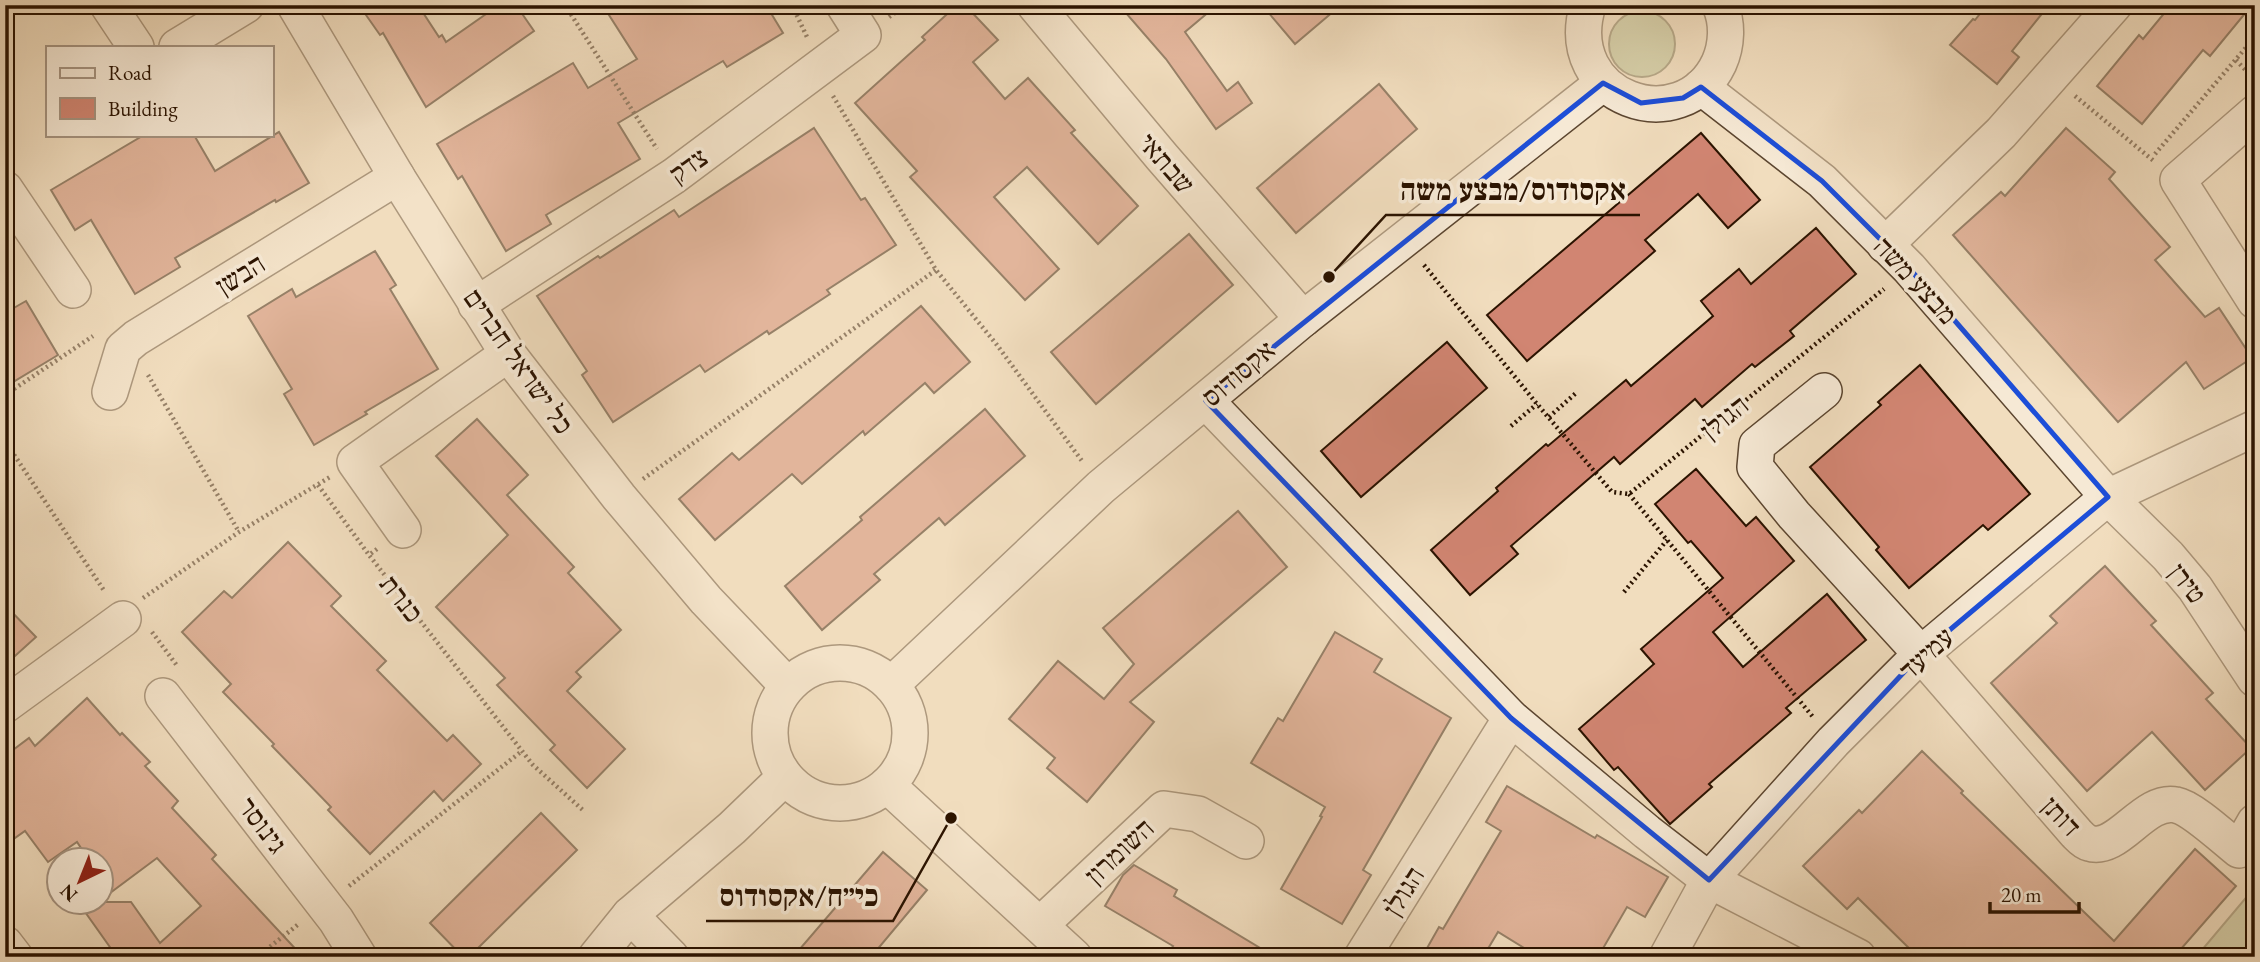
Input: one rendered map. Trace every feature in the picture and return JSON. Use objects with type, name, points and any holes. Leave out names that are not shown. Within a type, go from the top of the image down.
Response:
[{"type":"street","points":[[108,5],[135,46]]},
{"type":"street","points":[[179,46],[246,5]]},
{"type":"street","name":"צדק","points":[[476,304],[674,176],[863,35],[844,5]]},
{"type":"street","name":"שבתאי","points":[[1035,5],[1162,157],[1303,318]]},
{"type":"street","points":[[1588,5],[1583,22],[1583,44],[1590,65],[1603,82],[1620,95],[1641,103],[1662,104],[1683,98],[1701,87],[1715,71],[1723,53],[1726,33],[1720,5]]},
{"type":"street","points":[[1897,257],[2001,133],[2114,5]]},
{"type":"street","name":"כל ישראל חברים","points":[[298,6],[397,177],[508,354],[619,496],[706,600],[787,685]]},
{"type":"street","name":"אקסודוס","points":[[891,685],[1101,487],[1303,318],[1603,82]]},
{"type":"street","name":"מבצע משה","points":[[1701,87],[1822,181],[1897,257],[2108,497]]},
{"type":"street","points":[[2255,113],[2164,169],[2255,301]]},
{"type":"street","name":"הבשן","points":[[110,392],[123,349],[136,338],[397,177]]},
{"type":"street","points":[[5,189],[73,290]]},
{"type":"street","points":[[355,461],[508,354]]},
{"type":"street","name":"הגולן","points":[[1824,391],[1757,445],[1755,467],[1794,515],[1921,654]]},
{"type":"street","points":[[1206,401],[1511,718],[1647,832],[1709,880],[1858,957]]},
{"type":"street","name":"עמיעד","points":[[1667,957],[1709,880],[1833,742],[1921,654],[2108,497],[2255,428]]},
{"type":"street","name":"כנרת","points":[[355,461],[402,530]]},
{"type":"street","name":"טירן","points":[[2108,497],[2168,556],[2194,587],[2255,679]]},
{"type":"street","points":[[5,705],[128,612]]},
{"type":"street","name":"דותן","points":[[1921,654],[2076,833],[2088,843],[2101,844],[2113,838],[2158,805],[2177,805],[2247,836]]},
{"type":"street","points":[[828,663],[851,663],[873,671],[891,685],[902,700],[909,718],[910,736],[907,754],[899,771],[887,785],[868,797],[846,803],[823,801],[802,792],[785,777],[775,760],[770,741],[770,721],[776,702],[787,685],[806,671],[828,663]]},
{"type":"street","name":"גינוסר","points":[[163,696],[336,920],[359,957]]},
{"type":"street","name":"הגולן","points":[[1362,957],[1511,718]]},
{"type":"street","points":[[596,957],[630,915],[732,828],[785,777]]},
{"type":"street","points":[[887,785],[1074,957]]},
{"type":"street","name":"השומרון","points":[[1040,925],[1164,809],[1198,814],[1246,841]]},
{"type":"street","points":[[630,915],[671,957]]},
{"type":"street","points":[[5,944],[15,957]]},
{"type":"path","points":[[565,5],[674,176]]},
{"type":"path","points":[[2051,77],[2164,169],[2236,60],[2255,37]]},
{"type":"path","points":[[2236,60],[2255,80]]},
{"type":"path","points":[[822,67],[828,89],[936,270],[997,345],[1101,487]]},
{"type":"path","points":[[1402,239],[1612,492],[1629,494],[1833,742]]},
{"type":"path","name":"הגולן","points":[[1629,494],[1897,257]]},
{"type":"path","points":[[619,496],[936,270]]},
{"type":"path","points":[[5,395],[102,330]]},
{"type":"path","points":[[145,370],[239,532]]},
{"type":"path","points":[[1549,417],[1576,393]]},
{"type":"path","points":[[1511,426],[1537,404]]},
{"type":"path","points":[[5,441],[128,612],[186,677],[163,696]]},
{"type":"path","points":[[128,612],[239,532],[355,461]]},
{"type":"path","points":[[318,485],[369,555]]},
{"type":"path","name":"כנרת","points":[[402,530],[369,555],[533,765],[585,812]]},
{"type":"path","points":[[1624,592],[1667,540]]},
{"type":"path","points":[[257,957],[522,751]]},
{"type":"highlighted area","points":[[1603,83],[1641,103],[1683,98],[1701,87],[1822,181],[1909,268],[2108,497],[1921,654],[1709,880],[1511,718],[1206,401]]},
{"type":"green space","points":[[1635,11],[1649,11],[1661,16],[1670,25],[1675,44],[1673,57],[1666,68],[1649,77],[1635,77],[1623,72],[1614,63],[1609,51],[1609,37],[1614,25],[1623,16]]},
{"type":"green space","points":[[2255,887],[2255,957],[2196,957]]},
{"type":"building","points":[[359,5],[418,5],[439,37],[442,35],[446,42],[499,5],[516,5],[534,31],[426,107],[383,33],[380,35]]},
{"type":"building","points":[[626,5],[766,5],[783,33],[727,67],[723,61],[618,123],[640,159],[546,215],[551,224],[506,251],[462,176],[458,179],[437,144],[573,63],[588,88],[637,59],[609,15]]},
{"type":"building","points":[[957,5],[965,5],[998,40],[973,62],[1005,99],[1028,78],[1075,130],[1071,133],[1138,206],[1098,244],[1027,167],[994,197],[1059,269],[1025,300],[910,177],[917,171],[855,103],[925,40],[922,37]]},
{"type":"building","points":[[1119,5],[1217,5],[1185,32],[1227,91],[1238,82],[1252,103],[1216,129],[1166,59]]},
{"type":"building","points":[[1262,5],[1341,5],[1295,44]]},
{"type":"building","points":[[1987,5],[2049,5],[2012,51],[2019,57],[1997,84],[1950,45]]},
{"type":"building","points":[[2171,5],[2252,5],[2210,56],[2203,50],[2142,124],[2097,86],[2139,35],[2143,39]]},
{"type":"building","points":[[1379,84],[1417,129],[1296,233],[1257,188]]},
{"type":"building","points":[[814,128],[861,200],[865,198],[896,245],[827,290],[830,294],[769,334],[767,331],[705,372],[700,365],[613,422],[582,375],[587,371],[537,296],[674,210],[679,217]]},
{"type":"building","points":[[2066,128],[2115,172],[2109,179],[2170,247],[2155,260],[2205,317],[2219,308],[2252,358],[2204,389],[2186,362],[2118,422],[1953,235],[2001,192],[2005,196]]},
{"type":"building","points":[[279,132],[309,183],[175,258],[180,267],[135,294],[91,220],[75,230],[51,190],[142,136],[195,136],[215,171]]},
{"type":"building","points":[[1701,133],[1760,200],[1728,228],[1698,194],[1645,240],[1655,251],[1527,361],[1487,315]]},
{"type":"building","points":[[1816,228],[1856,274],[1790,331],[1794,336],[1755,367],[1752,364],[1702,407],[1695,399],[1620,464],[1614,457],[1511,546],[1518,554],[1470,595],[1431,550],[1546,444],[1548,446],[1626,380],[1631,386],[1713,316],[1701,301],[1739,269],[1751,284]]},
{"type":"building","points":[[1189,234],[1233,285],[1096,404],[1051,352]]},
{"type":"building","points":[[375,251],[396,285],[390,289],[438,369],[314,445],[284,394],[292,389],[248,316],[292,289],[296,297]]},
{"type":"building","points":[[26,301],[58,355],[13,382],[5,368],[5,313]]},
{"type":"building","points":[[921,306],[970,362],[934,393],[925,383],[865,435],[863,431],[802,484],[792,474],[715,540],[679,499],[732,453],[739,460]]},
{"type":"building","points":[[1447,342],[1487,388],[1361,497],[1321,451]]},
{"type":"building","points":[[1920,365],[2030,494],[1988,530],[1983,525],[1909,588],[1876,550],[1879,547],[1810,467],[1881,405],[1878,402]]},
{"type":"building","points":[[985,409],[1025,456],[945,525],[939,518],[874,574],[880,580],[822,630],[785,586]]},
{"type":"building","points":[[477,419],[528,475],[507,495],[574,567],[568,573],[621,630],[576,672],[581,677],[567,691],[625,749],[587,788],[550,750],[555,745],[497,685],[505,678],[436,607],[508,535],[436,456]]},
{"type":"building","points":[[1696,469],[1746,526],[1756,517],[1794,561],[1713,632],[1743,667],[1827,594],[1866,640],[1786,708],[1791,713],[1709,784],[1712,787],[1670,824],[1618,767],[1614,770],[1579,729],[1654,664],[1641,649],[1723,578],[1655,504]]},
{"type":"building","points":[[1238,511],[1287,567],[1130,702],[1154,722],[1087,802],[1047,768],[1055,758],[1009,719],[1058,661],[1104,699],[1134,664],[1103,628]]},
{"type":"building","points":[[288,542],[341,596],[331,606],[386,661],[377,670],[447,741],[453,735],[481,764],[443,801],[434,791],[370,854],[328,810],[331,807],[272,746],[274,744],[223,692],[231,684],[182,632],[224,591],[232,598]]},
{"type":"building","points":[[2105,566],[2156,621],[2151,625],[2213,693],[2206,699],[2251,748],[2205,790],[2152,732],[2087,791],[1991,683],[2057,623],[2050,616]]},
{"type":"building","points":[[5,605],[36,637],[5,665]]},
{"type":"building","points":[[1335,632],[1382,659],[1374,672],[1451,718],[1363,870],[1371,875],[1342,924],[1281,889],[1325,807],[1251,763],[1278,718],[1283,721]]},
{"type":"building","points":[[87,698],[120,735],[122,733],[150,762],[145,766],[178,801],[172,808],[216,855],[212,859],[303,957],[117,957],[88,916],[116,916],[116,902],[131,902],[160,943],[201,906],[157,858],[116,889],[116,846],[80,846],[77,842],[71,846],[46,846],[46,859],[25,831],[5,845],[5,756],[29,738],[35,746]]},
{"type":"building","points":[[1922,751],[1963,791],[1961,793],[2114,941],[2195,849],[2236,886],[2174,957],[1918,957],[1858,898],[1847,909],[1803,866],[1859,810],[1862,813]]},
{"type":"building","points":[[1507,786],[1668,877],[1645,917],[1627,907],[1598,957],[1539,957],[1498,932],[1483,957],[1422,957],[1439,927],[1443,929],[1501,831],[1486,822]]},
{"type":"building","points":[[541,813],[577,850],[469,957],[463,957],[430,923]]},
{"type":"building","points":[[883,852],[927,890],[871,957],[793,957]]},
{"type":"building","points":[[1134,865],[1177,890],[1174,896],[1275,957],[1166,957],[1173,946],[1105,906],[1123,875]]},
{"type":"place","name":"אקסודוס/מבצע משה","points":[[1329,277]]},
{"type":"place","name":"כי״ח/אקסודוס","points":[[951,818]]}]
